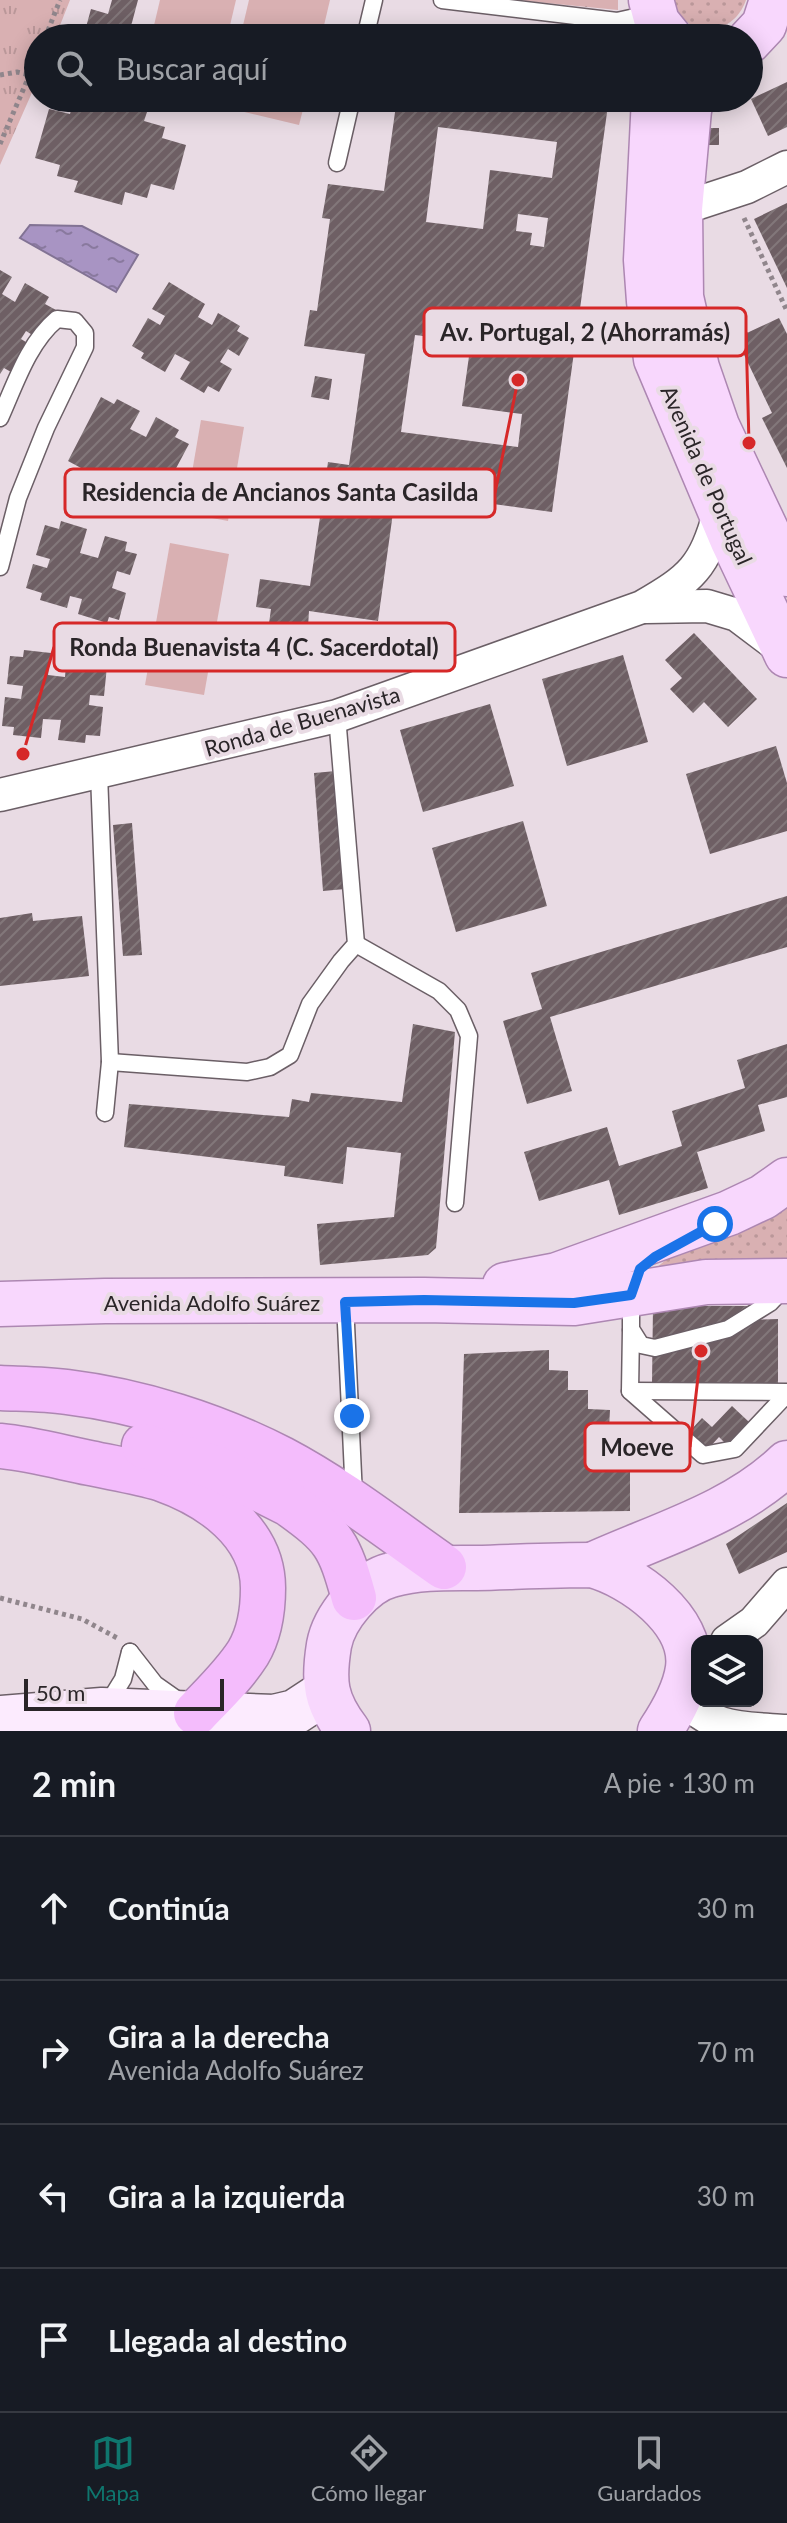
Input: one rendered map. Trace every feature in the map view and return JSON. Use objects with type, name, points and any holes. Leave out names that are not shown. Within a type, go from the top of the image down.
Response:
[{"type":"highway","points":[[0,1388],[66,1392],[118,1401],[219,1431],[281,1458],[444,1567]]},
{"type":"highway","points":[[0,1424],[54,1426],[123,1439],[217,1468],[289,1504],[325,1531],[337,1546],[354,1598]]},
{"type":"highway","points":[[0,1446],[160,1479],[204,1500],[240,1527],[254,1552],[263,1578],[259,1625],[238,1668],[196,1713]]},
{"type":"main road","points":[[763,36],[772,0]]},
{"type":"main road","name":"Avenida de Portugal","points":[[653,112],[646,260],[656,359],[720,511],[786,653]]},
{"type":"main road","name":"Avenida de Portugal","points":[[689,112],[680,209],[681,297],[697,368],[717,426],[776,524],[787,574]]},
{"type":"main road","name":"Avenida Adolfo Suárez","points":[[424,1300],[557,1275],[729,1213],[763,1197],[787,1180]]},
{"type":"main road","name":"Avenida Adolfo Suárez","points":[[0,1304],[105,1301],[632,1302],[706,1282],[787,1283]]},
{"type":"main road","points":[[0,1283],[105,1301]]},
{"type":"main road","points":[[592,1565],[711,1514],[746,1494],[787,1463]]},
{"type":"main road","points":[[648,1595],[658,1556],[685,1525]]},
{"type":"main road","points":[[348,1731],[334,1712],[324,1673],[331,1632],[354,1598],[388,1575],[444,1567],[592,1565],[614,1571],[648,1595],[676,1624],[687,1646],[688,1674],[660,1731]]},
{"type":"main road","points":[[0,1718],[102,1710],[274,1717],[295,1712],[327,1691]]},
{"type":"street","points":[[680,209],[732,192],[787,167]]},
{"type":"street","name":"Ronda de Buenavista","points":[[0,795],[337,716],[642,607],[679,585],[698,568],[711,544],[720,511]]},
{"type":"street","name":"Ronda de Buenavista","points":[[642,607],[707,606],[737,615],[786,653]]},
{"type":"street","points":[[736,1635],[754,1622],[787,1584]]},
{"type":"street","points":[[688,1674],[698,1714],[715,1723],[733,1727],[787,1731]]},
{"type":"lane","points":[[368,24],[374,0]]},
{"type":"lane","points":[[442,0],[617,21],[658,22]]},
{"type":"lane","points":[[337,163],[349,112]]},
{"type":"lane","points":[[0,418],[23,366],[46,328],[57,319],[75,321],[85,333],[85,347],[46,428],[18,498],[0,567]]},
{"type":"lane","points":[[110,1062],[247,1072],[270,1067],[290,1055],[310,1004],[356,944],[337,716]]},
{"type":"lane","points":[[99,774],[110,1062],[105,1113]]},
{"type":"lane","points":[[356,944],[439,991],[458,1010],[469,1036],[455,1203]]},
{"type":"lane","points":[[655,1257],[729,1213]]},
{"type":"lane","points":[[345,1302],[354,1504]]},
{"type":"lane","points":[[630,1391],[632,1302]]},
{"type":"lane","points":[[630,1391],[787,1393]]},
{"type":"lane","points":[[630,1391],[703,1455],[735,1449],[787,1393]]},
{"type":"lane","points":[[130,1652],[155,1684],[196,1713]]},
{"type":"lane","points":[[102,1710],[120,1686],[130,1652]]},
{"type":"path","points":[[51,24],[60,0]]},
{"type":"path","points":[[0,75],[24,74]]},
{"type":"path","points":[[0,144],[24,89]]},
{"type":"path","points":[[732,192],[787,311]]},
{"type":"path","points":[[0,1598],[92,1623],[121,1640],[130,1652]]},
{"type":"green space","points":[[0,0],[70,0],[61,24],[24,24],[24,111],[0,165]]},
{"type":"green space","points":[[160,0],[236,0],[230,24],[154,24]]},
{"type":"green space","points":[[249,0],[330,0],[324,24],[243,24]]},
{"type":"green space","points":[[516,0],[618,0],[618,10]]},
{"type":"green space","points":[[674,0],[746,0],[740,13],[727,24],[690,24],[679,13]]},
{"type":"green space","points":[[244,112],[302,112],[299,125]]},
{"type":"green space","points":[[201,420],[244,427],[228,521],[185,513]]},
{"type":"green space","points":[[170,543],[229,554],[204,695],[145,685]]},
{"type":"green space","points":[[787,1202],[787,1259],[655,1269],[668,1258],[757,1220]]},
{"type":"water","points":[[30,225],[82,226],[138,255],[116,292],[20,238]]},
{"type":"building","points":[[112,0],[138,0],[132,24],[87,24],[91,9],[108,14]]},
{"type":"building","points":[[787,82],[787,127],[768,136],[757,112],[763,112],[763,93]]},
{"type":"building","points":[[48,112],[147,112],[144,121],[165,127],[162,138],[186,145],[174,190],[151,184],[147,198],[125,192],[122,205],[74,192],[78,181],[57,176],[60,165],[35,158]]},
{"type":"building","points":[[395,112],[607,112],[552,512],[396,491],[378,621],[309,611],[308,627],[299,626],[296,649],[266,645],[271,609],[256,607],[260,579],[310,586],[328,462],[349,465],[365,354],[304,346],[310,310],[317,311],[330,219],[322,218],[328,184],[384,191]],"holes":[[[438,127],[557,142],[552,178],[490,170],[483,229],[426,222]],[[518,214],[548,218],[544,247],[530,245],[532,233],[516,231]],[[415,335],[471,342],[462,406],[522,414],[518,447],[401,432]]]},
{"type":"building","points":[[707,128],[719,128],[719,145],[708,145]]},
{"type":"building","points":[[787,203],[787,288],[754,219]]},
{"type":"building","points":[[0,270],[12,277],[2,294],[15,302],[25,283],[49,297],[45,304],[56,310],[39,339],[26,331],[21,339],[34,347],[18,376],[4,368],[0,374]]},
{"type":"building","points":[[169,282],[205,304],[198,317],[212,325],[218,313],[240,326],[237,331],[249,338],[239,356],[228,349],[220,362],[232,369],[219,392],[208,386],[204,393],[180,379],[190,362],[175,354],[165,372],[141,358],[144,353],[132,346],[148,318],[160,325],[165,316],[152,309]]},
{"type":"building","points":[[779,318],[787,334],[787,468],[762,418],[772,413],[736,338]]},
{"type":"building","points":[[315,376],[332,379],[329,400],[311,397]]},
{"type":"building","points":[[101,397],[114,404],[117,399],[140,411],[130,429],[146,437],[156,417],[179,430],[175,437],[189,444],[157,504],[144,497],[139,506],[115,493],[124,476],[110,469],[101,487],[77,474],[81,468],[68,461]]},
{"type":"building","points":[[61,521],[87,529],[80,553],[98,558],[105,536],[127,542],[125,551],[137,554],[130,575],[117,571],[112,588],[126,593],[119,620],[109,617],[107,623],[78,614],[82,599],[70,596],[67,608],[40,600],[42,593],[26,588],[33,564],[47,568],[50,559],[36,555],[45,525],[59,529]]},
{"type":"building","points":[[694,633],[757,699],[728,727],[704,702],[693,713],[670,689],[682,678],[665,660]]},
{"type":"building","points":[[24,650],[51,653],[48,675],[65,677],[67,653],[94,656],[93,664],[107,666],[104,696],[90,695],[89,705],[103,707],[100,736],[86,735],[85,743],[58,740],[61,720],[43,719],[41,738],[13,735],[14,727],[2,726],[5,697],[21,699],[23,686],[7,684],[10,656],[23,657]]},
{"type":"building","points":[[623,655],[648,742],[567,766],[542,679]]},
{"type":"building","points":[[490,704],[514,786],[423,812],[400,730]]},
{"type":"building","points":[[776,746],[787,783],[787,831],[710,854],[686,774]]},
{"type":"building","points":[[336,771],[345,889],[323,891],[314,773]]},
{"type":"building","points":[[523,821],[547,906],[456,932],[432,848]]},
{"type":"building","points":[[132,823],[142,955],[123,956],[113,825]]},
{"type":"building","points":[[787,896],[787,947],[550,1017],[572,1091],[527,1104],[503,1021],[542,1009],[531,973]]},
{"type":"building","points":[[32,913],[33,921],[82,916],[89,976],[0,986],[0,918]]},
{"type":"building","points":[[413,1024],[455,1032],[436,1248],[428,1255],[320,1265],[317,1224],[394,1217],[401,1153],[347,1147],[343,1184],[284,1176],[285,1166],[124,1147],[129,1104],[289,1117],[292,1099],[309,1102],[311,1093],[402,1102]]},
{"type":"building","points":[[787,1044],[787,1097],[758,1105],[765,1131],[697,1152],[708,1188],[619,1215],[609,1180],[539,1201],[524,1152],[607,1127],[619,1166],[682,1146],[672,1111],[745,1088],[737,1060]]},
{"type":"building","points":[[653,1306],[749,1306],[749,1320],[778,1319],[778,1383],[652,1383]]},
{"type":"building","points":[[549,1350],[549,1370],[568,1371],[568,1390],[588,1390],[588,1409],[610,1410],[609,1429],[630,1430],[630,1511],[459,1513],[464,1354]]},
{"type":"building","points":[[732,1406],[749,1422],[727,1445],[719,1437],[708,1449],[696,1439],[674,1463],[644,1435],[655,1424],[668,1436],[680,1423],[689,1432],[702,1418],[712,1427]]},
{"type":"building","points":[[787,1503],[787,1552],[739,1574],[726,1544]]},
{"type":"place","name":"Residencia de Ancianos Santa Casilda","points":[[518,380]]},
{"type":"place","name":"Av. Portugal, 2 (Ahorramás)","points":[[749,443]]},
{"type":"place","name":"Ronda Buenavista 4 (C. Sacerdotal)","points":[[23,754]]},
{"type":"place","name":"Moeve","points":[[701,1351]]},
{"type":"route","points":[[352,1416],[345,1302],[574,1303],[631,1295],[640,1269],[655,1257],[715,1224]]}]
